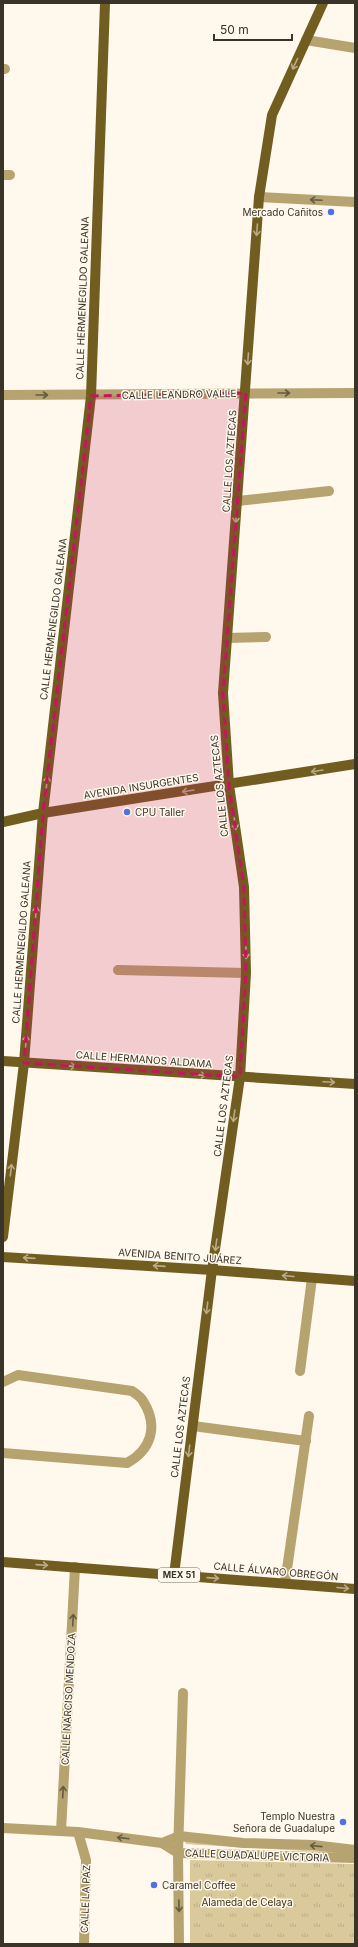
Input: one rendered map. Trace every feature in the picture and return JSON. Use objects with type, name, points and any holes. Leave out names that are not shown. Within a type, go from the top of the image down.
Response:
[{"type":"main road","name":"CALLE HERMENEGILDO GALEANA","points":[[3,1237],[24,1063],[43,813],[91,396],[105,3]]},
{"type":"main road","name":"CALLE LOS AZTECAS","points":[[174,1575],[212,1270],[240,1077],[246,973],[244,887],[229,785],[223,693],[246,393],[259,197],[272,115],[323,3]]},
{"type":"main road","name":"AVENIDA INSURGENTES","points":[[3,822],[43,813],[355,764]]},
{"type":"main road","name":"CALLE HERMANOS ALDAMA","points":[[3,1062],[355,1084]]},
{"type":"main road","name":"AVENIDA BENITO JUÁREZ","points":[[3,1257],[212,1270],[355,1281]]},
{"type":"main road","name":"CALLE ÁLVARO OBREGÓN","points":[[3,1562],[355,1589]]},
{"type":"street","points":[[306,40],[355,48]]},
{"type":"street","points":[[259,197],[355,202]]},
{"type":"street","name":"CALLE LEANDRO VALLE","points":[[3,395],[91,396],[355,392]]},
{"type":"street","points":[[238,501],[329,491]]},
{"type":"street","points":[[227,638],[266,638]]},
{"type":"street","points":[[118,970],[246,973]]},
{"type":"street","points":[[300,1371],[312,1278]]},
{"type":"street","points":[[3,1382],[18,1375],[132,1391],[143,1401],[149,1415],[151,1432],[148,1445],[138,1457],[127,1463],[3,1452]]},
{"type":"street","points":[[285,1583],[309,1416]]},
{"type":"street","points":[[193,1426],[306,1441]]},
{"type":"street","name":"CALLE NARCISO MENDOZA","points":[[61,1831],[75,1567]]},
{"type":"street","points":[[179,1944],[178,1853],[183,1693]]},
{"type":"street","name":"CALLE GUADALUPE VICTORIA","points":[[3,1828],[78,1832],[162,1843],[178,1853],[355,1858]]},
{"type":"street","name":"CALLE LA PAZ","points":[[78,1832],[86,1860],[84,1944]]},
{"type":"street","name":"CALLE GUADALUPE VICTORIA","points":[[162,1843],[179,1836],[243,1843],[313,1845],[355,1850]]},
{"type":"highlighted area","points":[[246,393],[223,693],[229,785],[244,887],[246,973],[240,1077],[24,1063],[43,813],[91,396]]},
{"type":"green space","points":[[184,1840],[291,1846],[353,1854],[186,1844]]},
{"type":"green space","name":"Alameda de Celaya","points":[[190,1860],[355,1864],[355,1944],[190,1944]]},
{"type":"place","name":"Mercado Cañitos","points":[[331,212]]},
{"type":"place","name":"CPU Taller","points":[[127,812]]},
{"type":"place","name":"Templo Nuestra Señora de Guadalupe","points":[[343,1822]]},
{"type":"place","name":"Caramel Coffee","points":[[154,1885]]}]
